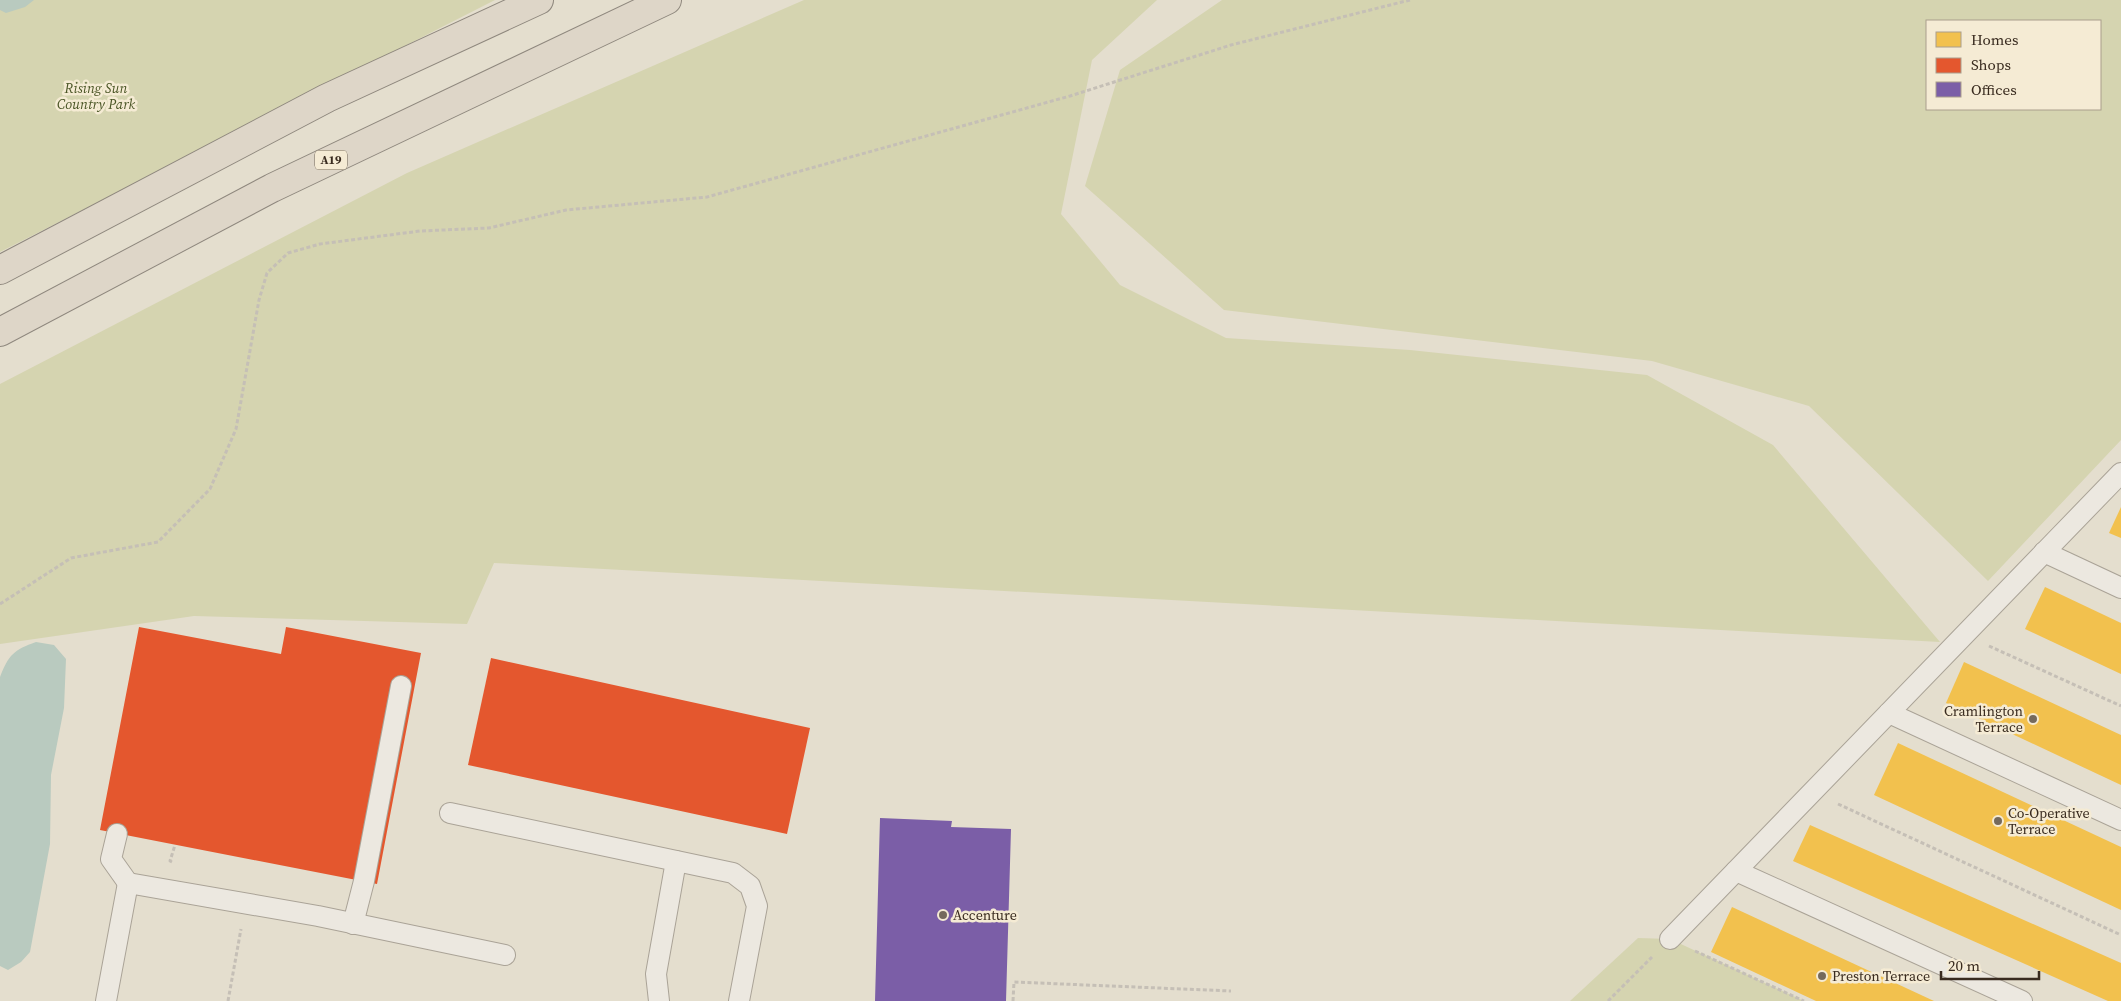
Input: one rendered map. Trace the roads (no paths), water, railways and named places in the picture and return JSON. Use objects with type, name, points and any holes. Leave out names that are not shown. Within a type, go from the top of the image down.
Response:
[{"type":"highway","points":[[0,270],[327,98],[540,0]]},
{"type":"highway","name":"A19","points":[[0,332],[272,188],[667,0]]},
{"type":"lane","points":[[1670,939],[2121,473]]},
{"type":"lane","points":[[2044,552],[2121,588]]},
{"type":"lane","points":[[353,924],[401,686]]},
{"type":"lane","points":[[1888,713],[2121,820]]},
{"type":"lane","points":[[450,813],[733,873],[750,886],[757,906],[739,1001]]},
{"type":"lane","points":[[117,834],[111,859],[128,882],[353,924],[505,955]]},
{"type":"lane","points":[[660,1001],[656,974],[676,861]]},
{"type":"lane","points":[[1736,871],[2022,1001]]},
{"type":"lane","points":[[106,1001],[128,882]]},
{"type":"place","name":"Cramlington Terrace","points":[[2033,719]]},
{"type":"place","name":"Co-Operative Terrace","points":[[1998,821]]},
{"type":"place","name":"Accenture","points":[[943,915]]},
{"type":"place","name":"Preston Terrace","points":[[1822,976]]},
{"type":"park label","name":"Rising Sun Country Park","points":[[96,96]]}]
